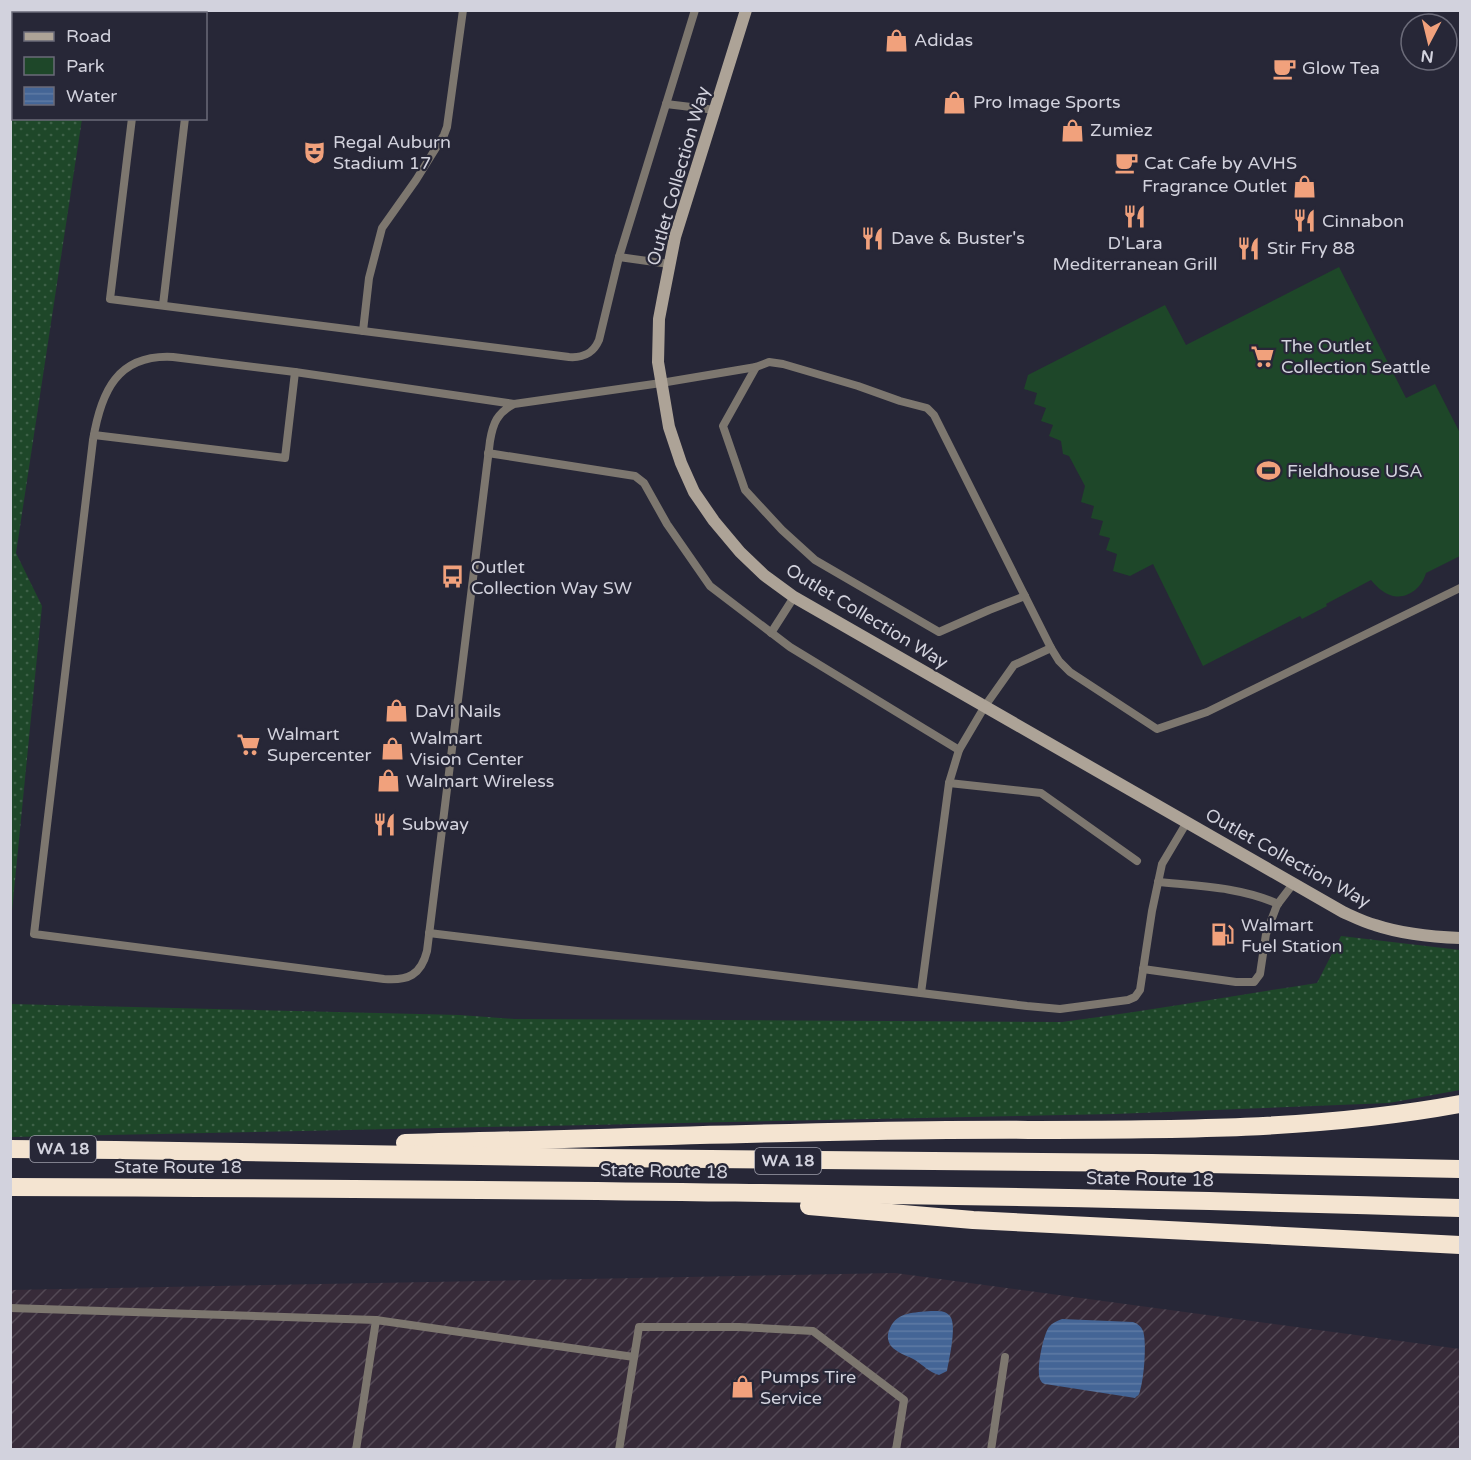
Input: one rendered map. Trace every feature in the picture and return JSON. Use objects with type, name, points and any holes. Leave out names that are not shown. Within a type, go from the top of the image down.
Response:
[{"type":"highway","points":[[116,1150],[814,1132],[1265,1125],[1353,1120],[1461,1104]]},
{"type":"highway","name":"State Route 18","points":[[10,1149],[1461,1169]]},
{"type":"highway","name":"State Route 18","points":[[10,1187],[625,1191],[1461,1208]]},
{"type":"highway","points":[[625,1191],[973,1220],[1461,1245]]},
{"type":"street","name":"Outlet Collection Way","points":[[746,10],[675,237],[659,319],[660,383],[669,427],[694,492],[714,521],[740,552],[764,575],[795,597],[1293,884],[1375,926],[1436,937],[1461,938]]},
{"type":"lane","points":[[363,331],[369,278],[382,228],[416,180],[447,127],[463,10]]},
{"type":"lane","points":[[132,120],[110,299],[558,356],[583,357],[597,344],[619,257],[695,10]]},
{"type":"lane","points":[[666,104],[716,110]]},
{"type":"lane","points":[[163,305],[185,120]]},
{"type":"lane","points":[[619,257],[669,264]]},
{"type":"lane","points":[[514,404],[497,417],[492,428],[427,951],[421,968],[407,978],[393,980],[34,933],[94,435],[100,406],[111,383],[124,370],[149,358],[173,357],[295,372],[514,404],[660,383],[769,363],[808,370],[930,410],[1059,661],[1070,672],[1157,729],[1207,712],[1461,588]]},
{"type":"lane","points":[[756,367],[723,426],[745,490],[782,530],[815,560],[939,632],[1025,596]]},
{"type":"lane","points":[[94,435],[285,458],[295,372]]},
{"type":"lane","points":[[488,453],[635,476],[644,483],[667,524],[710,586],[790,647],[959,750]]},
{"type":"lane","points":[[771,633],[795,597]]},
{"type":"lane","points":[[921,993],[949,783],[959,750],[985,706],[1014,665],[1051,648]]},
{"type":"lane","points":[[949,783],[1041,793],[1137,861]]},
{"type":"lane","points":[[429,933],[1060,1009],[1128,1000],[1136,997],[1140,990],[1162,864],[1187,822]]},
{"type":"lane","points":[[1158,882],[1222,888],[1263,897],[1278,904]]},
{"type":"lane","points":[[1143,969],[1236,982],[1254,982],[1260,974],[1266,934],[1278,904],[1293,884]]},
{"type":"lane","points":[[10,1308],[376,1320],[634,1357]]},
{"type":"lane","points":[[356,1449],[376,1320]]},
{"type":"lane","points":[[619,1449],[639,1327],[739,1327],[813,1331],[904,1400],[896,1449]]},
{"type":"lane","points":[[991,1449],[1005,1356]]},
{"type":"shaded area","points":[[895,1273],[1460,1349],[1460,1449],[11,1449],[10,1290]]},
{"type":"green space","points":[[11,10],[98,11],[12,12],[12,120],[82,120],[16,553],[42,606],[11,921]]},
{"type":"green space","name":"Fieldhouse USA","points":[[1339,267],[1406,398],[1435,384],[1460,433],[1460,556],[1426,573],[1421,584],[1407,595],[1390,595],[1379,589],[1371,580],[1302,619],[1300,616],[1203,666],[1153,564],[1130,576],[1113,571],[1117,554],[1106,550],[1110,538],[1099,535],[1103,521],[1091,518],[1094,506],[1081,502],[1085,486],[1069,456],[1063,454],[1061,441],[1049,436],[1053,425],[1041,421],[1046,408],[1034,404],[1037,393],[1024,389],[1028,375],[1165,305],[1186,345]]},
{"type":"green space","points":[[1341,936],[1460,950],[1460,1090],[1389,1103],[1115,1114],[11,1137],[11,1004],[460,1015],[514,1019],[1062,1022],[1317,983]]},
{"type":"water","points":[[931,1311],[947,1313],[953,1325],[947,1371],[939,1375],[896,1351],[888,1339],[890,1328],[897,1318],[907,1314]]},
{"type":"water","points":[[1062,1319],[1133,1322],[1140,1326],[1144,1336],[1145,1352],[1140,1393],[1135,1398],[1042,1382],[1039,1377],[1039,1363],[1044,1338],[1050,1326]]},
{"type":"place","name":"Adidas","points":[[896,40]]},
{"type":"place","name":"Glow Tea","points":[[1284,68]]},
{"type":"place","name":"Pro Image Sports","points":[[955,102]]},
{"type":"place","name":"Zumiez","points":[[1072,130]]},
{"type":"place","name":"Regal Auburn Stadium 17","points":[[315,152]]},
{"type":"place","name":"Cat Cafe by AVHS","points":[[1126,163]]},
{"type":"place","name":"Fragrance Outlet","points":[[1305,186]]},
{"type":"place","name":"D'Lara Mediterranean Grill","points":[[1135,217]]},
{"type":"place","name":"Cinnabon","points":[[1304,221]]},
{"type":"place","name":"Dave & Buster's","points":[[873,238]]},
{"type":"place","name":"Stir Fry 88","points":[[1249,248]]},
{"type":"place","name":"The Outlet Collection Seattle","points":[[1263,356]]},
{"type":"place","name":"Fieldhouse USA","points":[[1269,471]]},
{"type":"place","name":"Outlet Collection Way SW","points":[[453,577]]},
{"type":"place","name":"DaVi Nails","points":[[397,711]]},
{"type":"place","name":"Walmart Supercenter","points":[[249,744]]},
{"type":"place","name":"Walmart Vision Center","points":[[392,748]]},
{"type":"place","name":"Walmart Wireless","points":[[388,781]]},
{"type":"place","name":"Subway","points":[[384,824]]},
{"type":"place","name":"Walmart Fuel Station","points":[[1223,935]]},
{"type":"place","name":"Pumps Tire Service","points":[[742,1387]]}]
